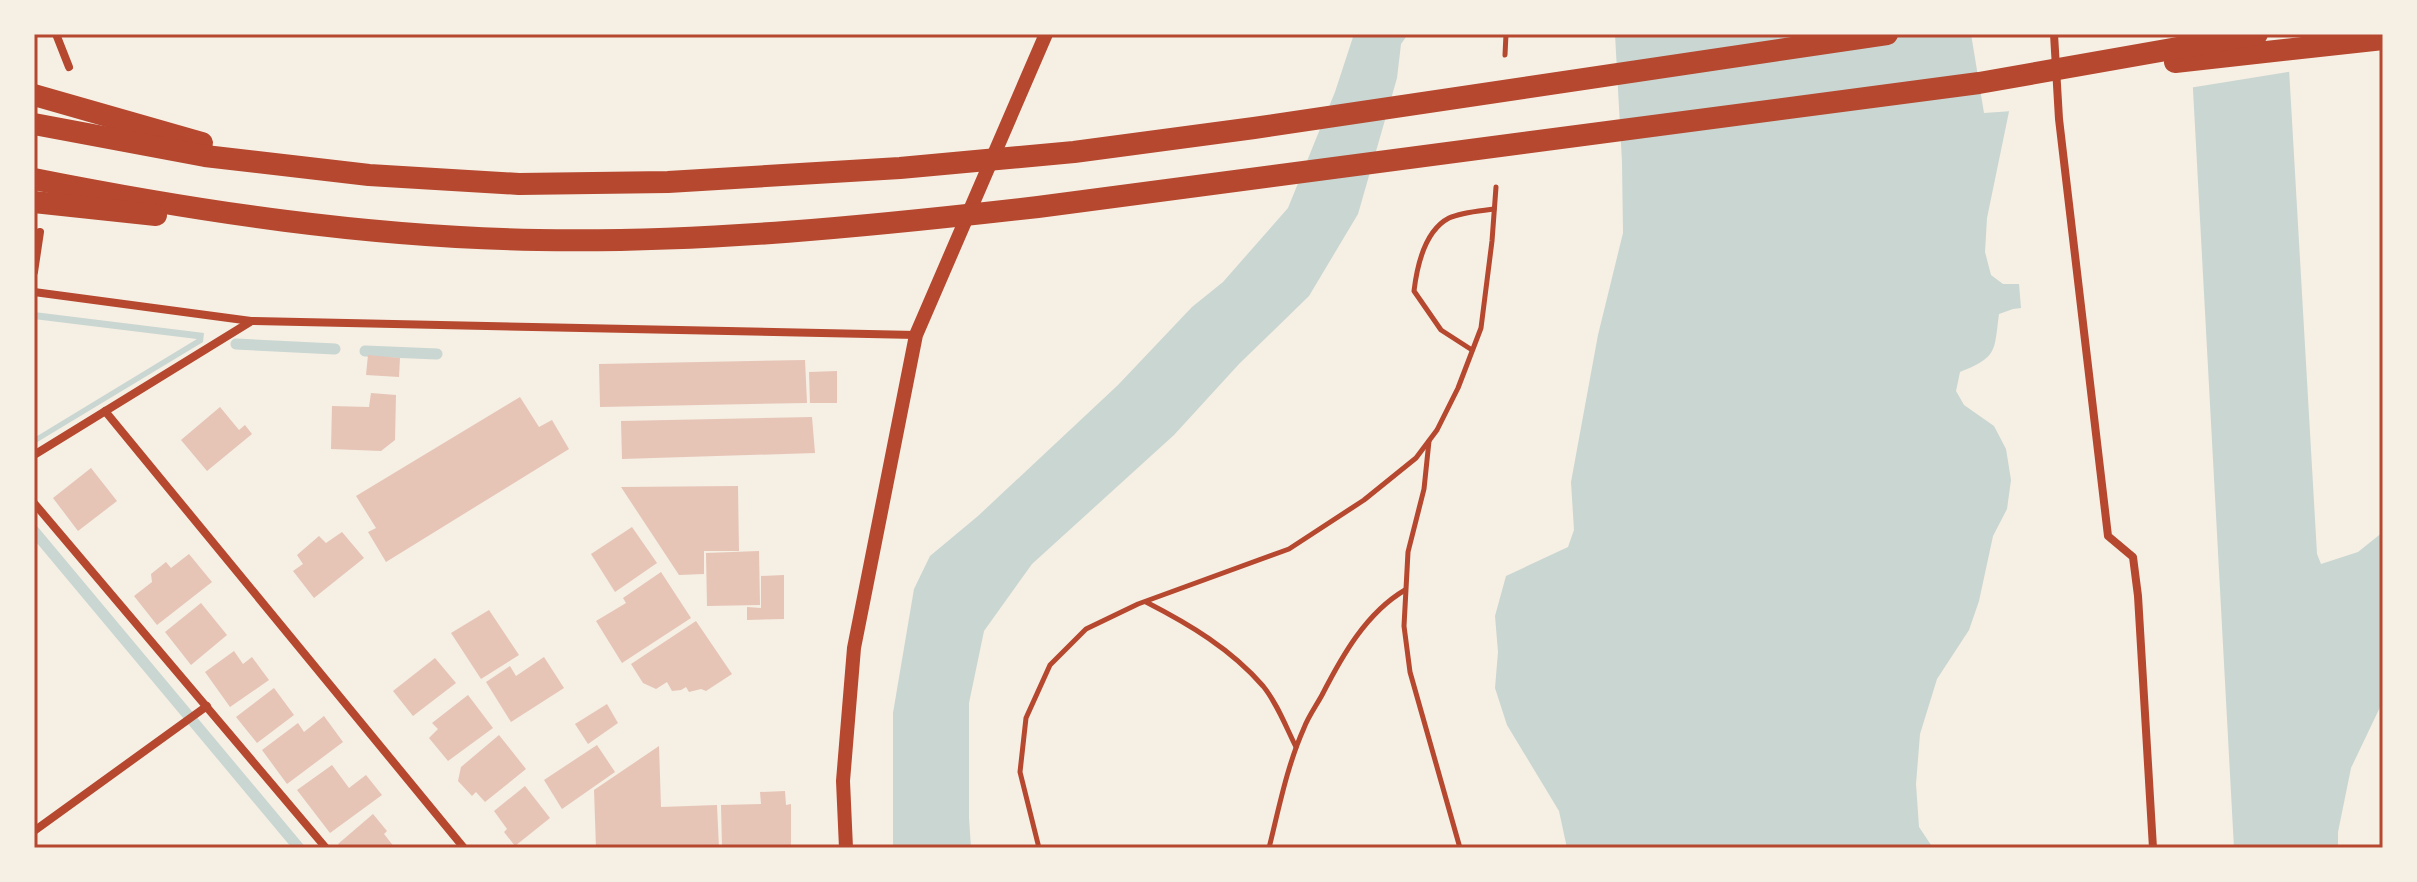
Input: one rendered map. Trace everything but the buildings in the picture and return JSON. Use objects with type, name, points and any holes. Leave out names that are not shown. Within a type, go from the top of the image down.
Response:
[{"type":"highway","points":[[34,124],[205,156],[286,167],[447,181],[533,184],[668,182],[1088,151],[1887,34]]},
{"type":"highway","points":[[1979,83],[2257,34]]},
{"type":"highway","points":[[34,202],[112,212],[540,240],[745,234],[1038,207],[1979,83],[2383,39]]},
{"type":"highway","points":[[34,95],[286,167]]},
{"type":"highway","points":[[34,179],[162,204],[281,222]]},
{"type":"street","points":[[56,34],[69,67]]},
{"type":"street","points":[[846,848],[843,781],[854,648],[916,335],[1046,34]]},
{"type":"street","points":[[2054,34],[2059,119],[2108,536],[2133,557],[2138,596],[2153,848]]},
{"type":"street","points":[[34,272],[40,232]]},
{"type":"street","points":[[34,292],[251,321],[916,335]]},
{"type":"street","points":[[34,455],[251,321]]},
{"type":"street","points":[[105,411],[464,848]]},
{"type":"street","points":[[34,503],[326,848]]},
{"type":"street","points":[[34,831],[207,706]]},
{"type":"path","points":[[1505,55],[1506,34]]},
{"type":"path","points":[[1039,848],[1020,772],[1026,718],[1050,665],[1086,629],[1145,601],[1289,549],[1364,500],[1416,458],[1437,430],[1458,388],[1481,328],[1496,187]]},
{"type":"path","points":[[1472,350],[1441,330],[1414,291],[1417,266],[1430,236],[1448,219],[1494,209]]},
{"type":"path","points":[[1429,440],[1424,489],[1408,552],[1404,626],[1410,672],[1460,848]]},
{"type":"path","points":[[1269,848],[1304,728],[1343,657],[1373,615],[1406,589]]},
{"type":"path","points":[[1145,601],[1208,637],[1239,662],[1264,688],[1297,748]]},
{"type":"shaded area","points":[[1354,34],[1408,34],[1401,44],[1397,78],[1358,214],[1309,296],[1239,364],[1174,435],[1032,564],[984,631],[969,703],[971,848],[893,848],[893,713],[914,589],[930,556],[978,516],[1118,385],[1192,307],[1223,282],[1288,208],[1335,92]]},
{"type":"shaded area","points":[[1615,34],[2025,34],[1987,218],[1985,252],[1991,275],[2003,284],[2019,284],[2021,308],[1999,314],[1992,351],[1981,362],[1960,372],[1956,391],[1964,405],[1994,426],[2006,449],[2011,480],[2007,509],[1993,536],[1979,601],[1969,630],[1937,679],[1920,734],[1916,784],[1919,827],[1933,848],[1567,848],[1559,811],[1507,725],[1495,688],[1498,652],[1495,616],[1506,576],[1568,547],[1574,530],[1571,482],[1598,335],[1623,233]]},
{"type":"shaded area","points":[[2190,34],[2287,34],[2317,554],[2321,564],[2358,552],[2383,532],[2383,701],[2351,768],[2338,832],[2338,848],[2234,848]]},
{"type":"shaded area","points":[[34,312],[204,333],[203,342],[34,444],[34,438],[197,339],[34,319]]},
{"type":"pier","points":[[1971,34],[2029,34],[2013,111],[1984,113]]},
{"type":"pier","points":[[2186,34],[2291,34],[2294,71],[2189,88]]},
{"type":"waterway","points":[[236,344],[335,349]]},
{"type":"waterway","points":[[365,351],[437,354]]},
{"type":"waterway","points":[[34,531],[299,848]]}]
